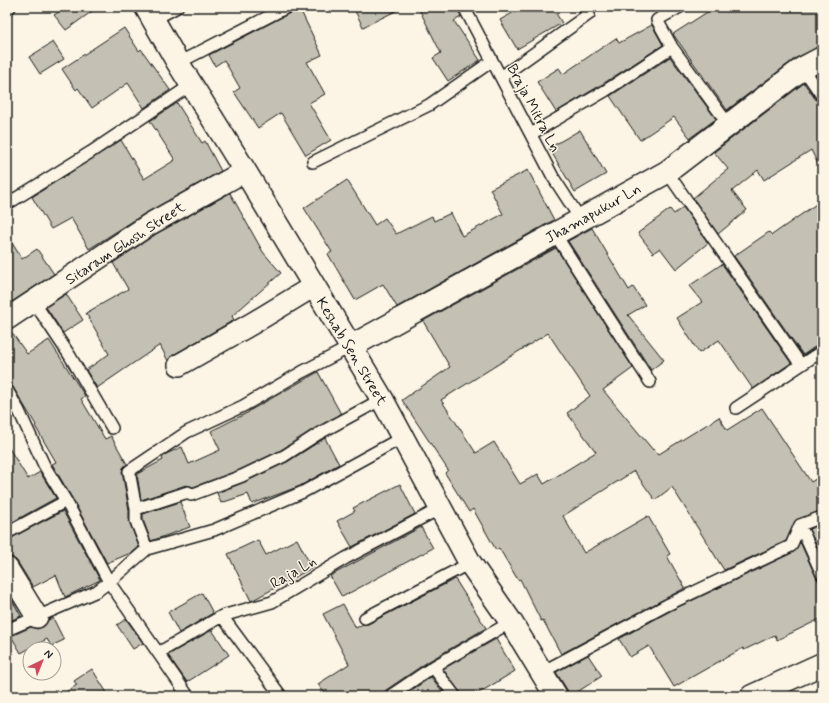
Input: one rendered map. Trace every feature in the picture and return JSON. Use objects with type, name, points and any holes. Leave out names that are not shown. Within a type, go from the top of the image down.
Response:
[{"type":"main road","name":"Keshab Sen Street","points":[[149,13],[191,85],[245,170],[382,399],[470,563],[511,622],[556,696]]},
{"type":"main road","name":"Jhamapukur Ln","points":[[350,347],[667,172],[728,124],[813,63]]},
{"type":"main road","points":[[752,696],[822,664]]},
{"type":"street","name":"Sitaram Ghosh Street","points":[[7,319],[150,224],[245,170]]},
{"type":"street","points":[[179,365],[254,323],[314,286]]},
{"type":"street","points":[[7,568],[37,617]]},
{"type":"lane","points":[[7,10],[10,7]]},
{"type":"lane","points":[[149,13],[177,7]]},
{"type":"lane","points":[[178,63],[287,7]]},
{"type":"lane","name":"Braja Mitra Ln","points":[[464,7],[532,134],[553,177],[581,220]]},
{"type":"lane","points":[[501,77],[589,14],[584,7]]},
{"type":"lane","points":[[680,7],[657,20],[672,48],[728,124]]},
{"type":"lane","points":[[532,134],[605,91],[672,48]]},
{"type":"lane","points":[[313,162],[429,105],[492,61]]},
{"type":"lane","points":[[813,63],[822,96]]},
{"type":"lane","points":[[7,204],[90,152],[191,85]]},
{"type":"lane","points":[[667,172],[801,365]]},
{"type":"lane","points":[[555,234],[650,382]]},
{"type":"lane","points":[[34,302],[70,356],[112,428]]},
{"type":"lane","points":[[147,549],[136,521],[136,508],[129,471],[187,432],[243,406],[302,372],[350,347]]},
{"type":"lane","points":[[736,408],[822,351]]},
{"type":"lane","points":[[7,390],[19,411],[44,465],[66,501],[109,582],[188,696]]},
{"type":"lane","points":[[136,508],[188,492],[191,495],[242,476],[284,456],[318,434],[382,399]]},
{"type":"lane","points":[[7,630],[96,591],[109,582],[147,549],[214,530],[303,492],[403,438]]},
{"type":"lane","points":[[7,534],[66,501]]},
{"type":"lane","name":"Raja Ln","points":[[158,653],[222,616],[272,602],[346,558],[441,508]]},
{"type":"lane","points":[[542,672],[667,605],[791,546],[800,526],[822,517]]},
{"type":"lane","points":[[800,526],[822,574]]},
{"type":"lane","points":[[365,618],[470,563]]},
{"type":"lane","points":[[222,616],[282,696]]},
{"type":"lane","points":[[390,696],[433,667],[511,622]]},
{"type":"lane","points":[[433,667],[455,696]]},
{"type":"building","points":[[66,7],[98,7],[66,30],[54,15]]},
{"type":"building","points":[[294,7],[299,7],[322,55],[307,62],[325,94],[309,103],[331,140],[306,155],[281,113],[258,128],[234,92],[240,88],[224,60],[215,66],[209,55],[290,13]]},
{"type":"building","points":[[353,7],[404,7],[363,27]]},
{"type":"building","points":[[418,7],[457,7],[461,17],[454,21],[480,60],[448,81],[433,58],[441,53]]},
{"type":"building","points":[[523,7],[552,7],[562,23],[517,49],[500,20]]},
{"type":"building","points":[[715,7],[822,7],[822,46],[796,58],[727,110],[673,34]]},
{"type":"building","points":[[652,25],[663,45],[556,112],[537,82],[559,68],[563,74],[616,38],[619,43]]},
{"type":"building","points":[[124,28],[139,51],[141,49],[170,90],[144,108],[128,83],[92,108],[78,88],[76,90],[62,69]]},
{"type":"building","points":[[53,42],[64,59],[40,74],[29,57]]},
{"type":"building","points":[[670,57],[716,119],[690,138],[674,117],[640,140],[610,96]]},
{"type":"building","points":[[804,83],[816,100],[822,103],[822,172],[811,150],[764,180],[758,170],[732,191],[747,210],[718,234],[693,198],[728,169],[714,152]]},
{"type":"building","points":[[177,103],[202,143],[205,141],[221,171],[144,214],[89,249],[71,218],[51,229],[32,197],[121,140],[144,179],[175,160],[150,121]]},
{"type":"building","points":[[580,130],[606,174],[575,192],[549,148]]},
{"type":"building","points":[[528,170],[554,220],[397,307],[383,284],[355,300],[328,254],[332,252],[304,208],[347,180],[375,225],[385,218],[396,234],[432,216],[434,221],[451,213],[462,236],[503,214],[490,189]]},
{"type":"building","points":[[230,193],[263,252],[281,273],[232,316],[234,320],[173,355],[168,361],[160,345],[97,388],[86,370],[109,354],[86,313],[128,289],[113,263],[156,234]]},
{"type":"building","points":[[822,200],[822,342],[803,355],[734,256],[769,232],[772,235]]},
{"type":"building","points":[[683,207],[708,243],[676,269],[660,248],[653,253],[638,233],[670,209],[674,214]]},
{"type":"building","points":[[592,228],[629,290],[633,287],[645,305],[628,315],[664,360],[651,370],[568,241]]},
{"type":"building","points":[[7,235],[22,259],[37,249],[54,274],[7,305]]},
{"type":"building","points":[[556,248],[633,368],[603,390],[653,450],[654,449],[659,454],[719,417],[727,430],[762,408],[811,482],[822,475],[822,510],[796,520],[786,541],[724,570],[672,487],[655,500],[634,471],[563,516],[584,553],[648,516],[670,554],[667,556],[685,588],[561,654],[543,620],[541,621],[520,579],[518,580],[499,548],[496,550],[473,509],[469,512],[445,473],[448,470],[402,400],[450,367],[423,321]],"holes":[[[548,333],[590,396],[567,413],[596,452],[544,484],[538,474],[520,484],[494,442],[476,453],[441,400]]]},
{"type":"building","points":[[722,264],[791,363],[753,389],[719,340],[699,353],[677,318],[702,302],[689,286]]},
{"type":"building","points":[[66,294],[83,320],[63,333],[46,307]]},
{"type":"building","points":[[10,330],[27,354],[49,340],[85,396],[81,399],[105,439],[111,436],[127,464],[123,468],[122,472],[129,510],[129,521],[139,547],[133,552],[107,563],[52,464],[56,462],[35,426],[36,425],[13,387],[7,383],[7,331]]},
{"type":"building","points":[[318,372],[341,414],[281,450],[239,470],[193,487],[186,485],[141,500],[137,474],[163,460],[162,458],[166,454],[182,447],[189,464],[220,450],[211,431],[249,412]]},
{"type":"building","points":[[325,438],[339,464],[300,486],[252,504],[248,494],[221,503],[217,493],[245,482],[287,462]]},
{"type":"building","points":[[7,445],[28,479],[40,472],[56,498],[7,525]]},
{"type":"building","points":[[400,484],[415,514],[352,547],[337,521],[355,511],[353,508]]},
{"type":"building","points":[[180,502],[190,527],[151,541],[143,520],[143,514]]},
{"type":"building","points":[[63,511],[100,580],[65,597],[56,575],[33,587],[17,561],[7,556],[7,540]]},
{"type":"building","points":[[822,524],[822,557],[809,529]]},
{"type":"building","points":[[421,527],[433,548],[342,597],[330,576]]},
{"type":"building","points":[[297,539],[312,568],[251,601],[228,554],[258,540],[266,555]]},
{"type":"building","points":[[800,542],[816,577],[822,586],[822,618],[777,640],[775,635],[744,650],[743,648],[674,687],[649,646],[630,657],[619,639],[670,611],[794,552]]},
{"type":"building","points":[[455,579],[486,628],[429,661],[386,690],[383,696],[326,696],[318,684],[349,664],[323,614],[343,604],[356,628],[363,624],[368,624]]},
{"type":"building","points":[[7,591],[21,616],[7,622]]},
{"type":"building","points":[[202,593],[213,613],[179,633],[168,612]]},
{"type":"building","points":[[53,618],[64,640],[48,641],[47,639],[43,641],[22,641],[21,653],[11,636],[31,627],[37,629],[43,627],[48,620]]},
{"type":"building","points":[[126,619],[143,643],[133,649],[117,625]]},
{"type":"building","points":[[212,630],[229,655],[187,682],[168,655]]},
{"type":"building","points":[[496,639],[515,671],[474,696],[462,696],[443,669]]},
{"type":"building","points":[[588,655],[602,676],[571,696],[556,672]]},
{"type":"building","points":[[92,669],[109,696],[59,696],[77,685],[74,681]]},
{"type":"building","points":[[431,677],[446,696],[403,696]]}]
